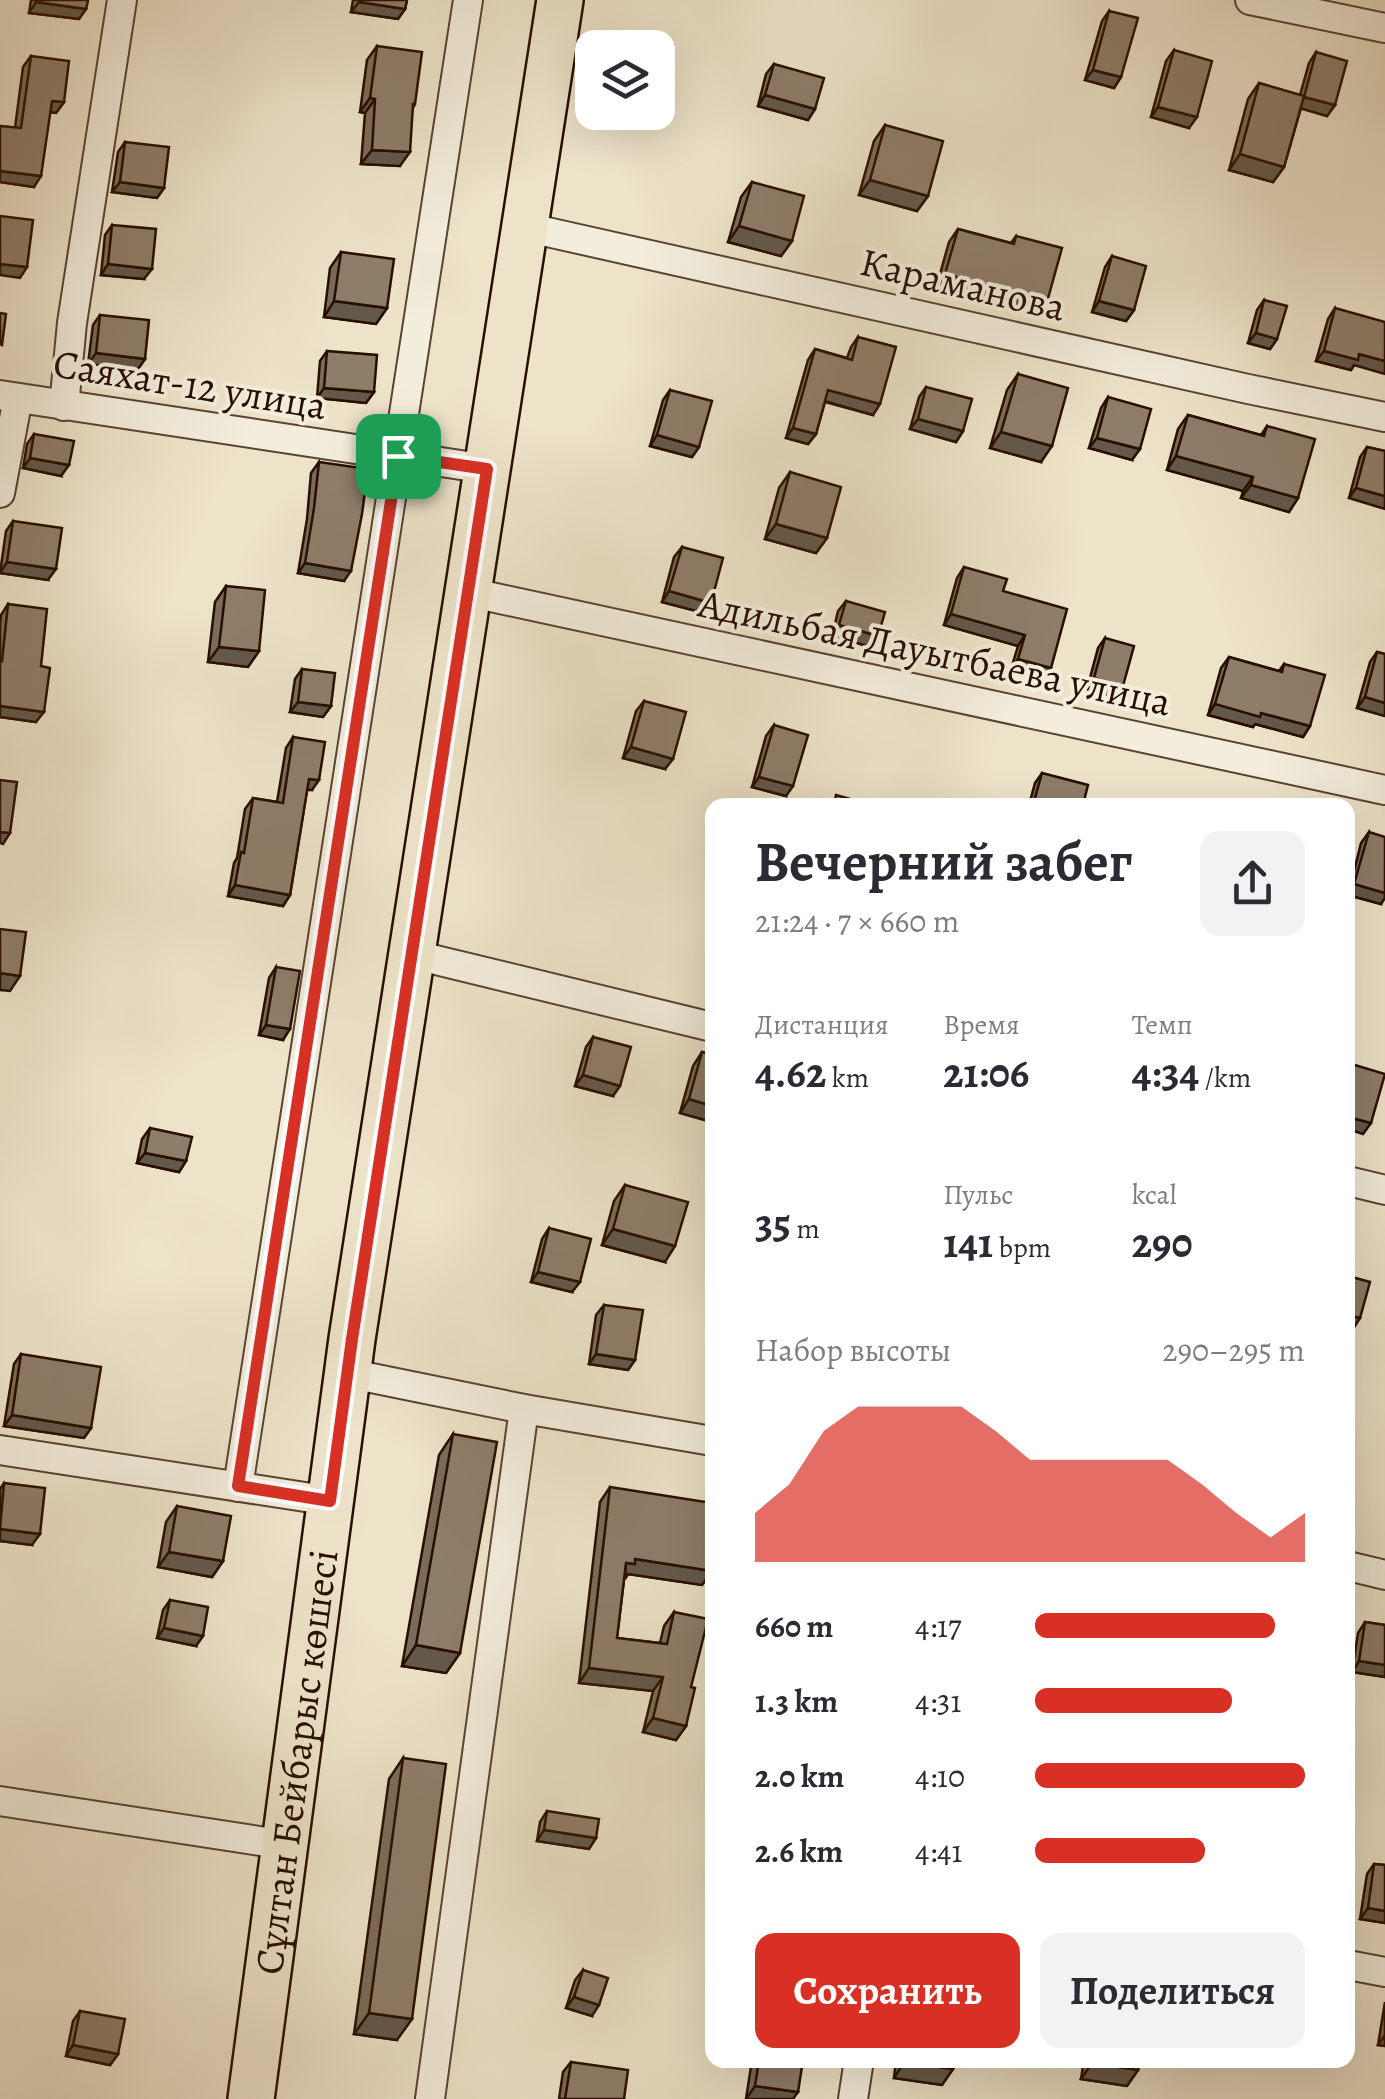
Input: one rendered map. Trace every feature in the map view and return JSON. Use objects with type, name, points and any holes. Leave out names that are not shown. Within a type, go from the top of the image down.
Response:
[{"type":"main road","name":"Сұлтан Бейбарыс көшесі","points":[[250,2099],[347,1373],[560,0]]},
{"type":"street","points":[[64,406],[72,323],[122,0]]},
{"type":"street","points":[[238,1486],[468,0]]},
{"type":"street","points":[[1250,0],[1385,28]]},
{"type":"street","name":"Караманова","points":[[525,227],[1385,417]]},
{"type":"street","points":[[0,494],[9,396]]},
{"type":"street","name":"Саяхат-12 улица","points":[[9,396],[487,469]]},
{"type":"street","name":"Адильбая Дауытбаева улица","points":[[468,592],[1385,790]]},
{"type":"street","points":[[412,954],[705,1025]]},
{"type":"street","points":[[1355,1183],[1385,1190]]},
{"type":"street","points":[[347,1373],[705,1440]]},
{"type":"street","points":[[430,2099],[524,1409]]},
{"type":"street","points":[[0,1450],[330,1501]]},
{"type":"street","points":[[1355,1568],[1385,1574]]},
{"type":"street","points":[[0,1801],[286,1844]]},
{"type":"street","points":[[1355,1966],[1385,1972]]},
{"type":"street","points":[[853,2099],[858,2068]]},
{"type":"building","points":[[37,0],[88,0],[86,9]]},
{"type":"building","points":[[359,0],[407,0],[405,9]]},
{"type":"building","points":[[1109,11],[1138,18],[1121,77],[1093,70]]},
{"type":"building","points":[[377,46],[422,52],[410,152],[372,150],[375,99],[370,98]]},
{"type":"building","points":[[1174,50],[1212,61],[1197,117],[1158,107]]},
{"type":"building","points":[[1316,52],[1347,61],[1335,105],[1304,97]]},
{"type":"building","points":[[31,56],[69,61],[64,102],[52,101],[41,176],[0,171],[0,126],[21,128]]},
{"type":"building","points":[[774,64],[824,78],[815,109],[765,95]]},
{"type":"building","points":[[1259,83],[1304,96],[1284,167],[1240,154]]},
{"type":"building","points":[[885,125],[943,141],[928,196],[870,180]]},
{"type":"building","points":[[125,142],[169,147],[164,188],[120,182]]},
{"type":"building","points":[[752,182],[804,196],[792,241],[739,226]]},
{"type":"building","points":[[0,216],[33,220],[27,267],[0,264]]},
{"type":"building","points":[[112,225],[156,229],[152,269],[108,264]]},
{"type":"building","points":[[958,229],[1014,244],[1016,236],[1062,248],[1047,302],[945,274]]},
{"type":"building","points":[[341,252],[394,259],[387,308],[334,301]]},
{"type":"building","points":[[1112,256],[1146,266],[1134,310],[1099,301]]},
{"type":"building","points":[[1264,300],[1287,306],[1277,339],[1256,333]]},
{"type":"building","points":[[1335,308],[1385,322],[1385,361],[1359,354],[1358,360],[1324,351]]},
{"type":"building","points":[[0,313],[6,314],[2,345],[0,344]]},
{"type":"building","points":[[100,315],[149,320],[145,359],[96,353]]},
{"type":"building","points":[[858,337],[896,347],[880,404],[828,390],[816,434],[793,428],[815,349],[852,360]]},
{"type":"building","points":[[327,351],[377,355],[374,392],[324,388]]},
{"type":"building","points":[[1018,374],[1068,388],[1052,446],[1001,432]]},
{"type":"building","points":[[926,387],[972,399],[963,431],[918,419]]},
{"type":"building","points":[[670,390],[712,401],[699,447],[657,435]]},
{"type":"building","points":[[1108,397],[1151,409],[1140,449],[1097,438]]},
{"type":"building","points":[[1188,415],[1264,436],[1267,426],[1315,439],[1298,498],[1251,485],[1253,477],[1176,456]]},
{"type":"building","points":[[34,434],[74,441],[69,465],[30,458]]},
{"type":"building","points":[[1367,447],[1385,451],[1385,496],[1356,488]]},
{"type":"building","points":[[319,462],[368,469],[351,571],[305,563]]},
{"type":"building","points":[[790,472],[841,487],[827,538],[776,524]]},
{"type":"building","points":[[13,521],[62,528],[56,569],[7,562]]},
{"type":"building","points":[[682,547],[723,558],[711,603],[669,591]]},
{"type":"building","points":[[964,567],[1007,579],[1003,591],[1067,609],[1051,668],[1018,659],[1025,635],[951,614]]},
{"type":"building","points":[[226,586],[265,590],[259,651],[219,647]]},
{"type":"building","points":[[846,601],[885,612],[878,636],[839,625]]},
{"type":"building","points":[[8,604],[47,609],[41,666],[50,668],[44,712],[0,706],[0,660]]},
{"type":"building","points":[[1105,638],[1134,646],[1123,686],[1094,678]]},
{"type":"building","points":[[1377,652],[1385,654],[1385,703],[1365,697]]},
{"type":"building","points":[[1229,657],[1282,672],[1284,664],[1325,675],[1310,726],[1215,704]]},
{"type":"building","points":[[302,669],[335,673],[331,706],[298,702]]},
{"type":"building","points":[[644,701],[686,712],[673,759],[631,747]]},
{"type":"building","points":[[774,725],[808,735],[793,786],[759,777]]},
{"type":"building","points":[[293,737],[325,742],[319,780],[309,779],[290,895],[235,885],[253,798],[283,803]]},
{"type":"building","points":[[1042,773],[1088,785],[1085,798],[1035,798]]},
{"type":"building","points":[[0,780],[17,782],[10,833],[0,832]]},
{"type":"building","points":[[1369,832],[1385,837],[1385,893],[1355,884]]},
{"type":"building","points":[[0,929],[26,932],[20,976],[0,973]]},
{"type":"building","points":[[276,967],[300,971],[290,1029],[266,1025]]},
{"type":"building","points":[[593,1037],[631,1047],[620,1086],[583,1075]]},
{"type":"building","points":[[702,1052],[705,1053],[705,1104],[689,1099]]},
{"type":"building","points":[[1355,1065],[1385,1074],[1371,1123],[1355,1119]]},
{"type":"building","points":[[150,1128],[192,1137],[186,1161],[145,1153]]},
{"type":"building","points":[[625,1185],[688,1202],[675,1246],[613,1229]]},
{"type":"building","points":[[549,1228],[591,1239],[580,1282],[538,1272]]},
{"type":"building","points":[[1355,1278],[1370,1282],[1360,1318],[1355,1317]]},
{"type":"building","points":[[604,1305],[643,1310],[635,1360],[596,1354]]},
{"type":"building","points":[[21,1354],[101,1367],[91,1428],[12,1415]]},
{"type":"building","points":[[453,1434],[497,1442],[460,1653],[416,1645]]},
{"type":"building","points":[[4,1483],[45,1488],[40,1534],[0,1529]]},
{"type":"building","points":[[610,1487],[705,1502],[705,1570],[635,1559],[635,1564],[626,1563],[617,1638],[667,1644],[674,1612],[705,1618],[686,1726],[653,1718],[663,1677],[589,1668]]},
{"type":"building","points":[[177,1506],[231,1516],[223,1561],[169,1552]]},
{"type":"building","points":[[170,1600],[208,1607],[203,1636],[164,1628]]},
{"type":"building","points":[[1365,1622],[1385,1625],[1385,1665],[1359,1661]]},
{"type":"building","points":[[403,1758],[446,1764],[412,2019],[369,2013]]},
{"type":"building","points":[[547,1811],[599,1819],[596,1838],[544,1830]]},
{"type":"building","points":[[1374,1864],[1385,1865],[1385,1911],[1368,1908]]},
{"type":"building","points":[[583,1970],[608,1978],[599,2005],[574,1997]]},
{"type":"building","points":[[80,2011],[125,2019],[118,2054],[73,2045]]},
{"type":"building","points":[[571,2062],[628,2070],[624,2099],[565,2099]]},
{"type":"building","points":[[758,2068],[802,2068],[798,2092],[755,2086]]},
{"type":"route","points":[[398,456],[487,469],[330,1501],[238,1486],[398,456]]}]
